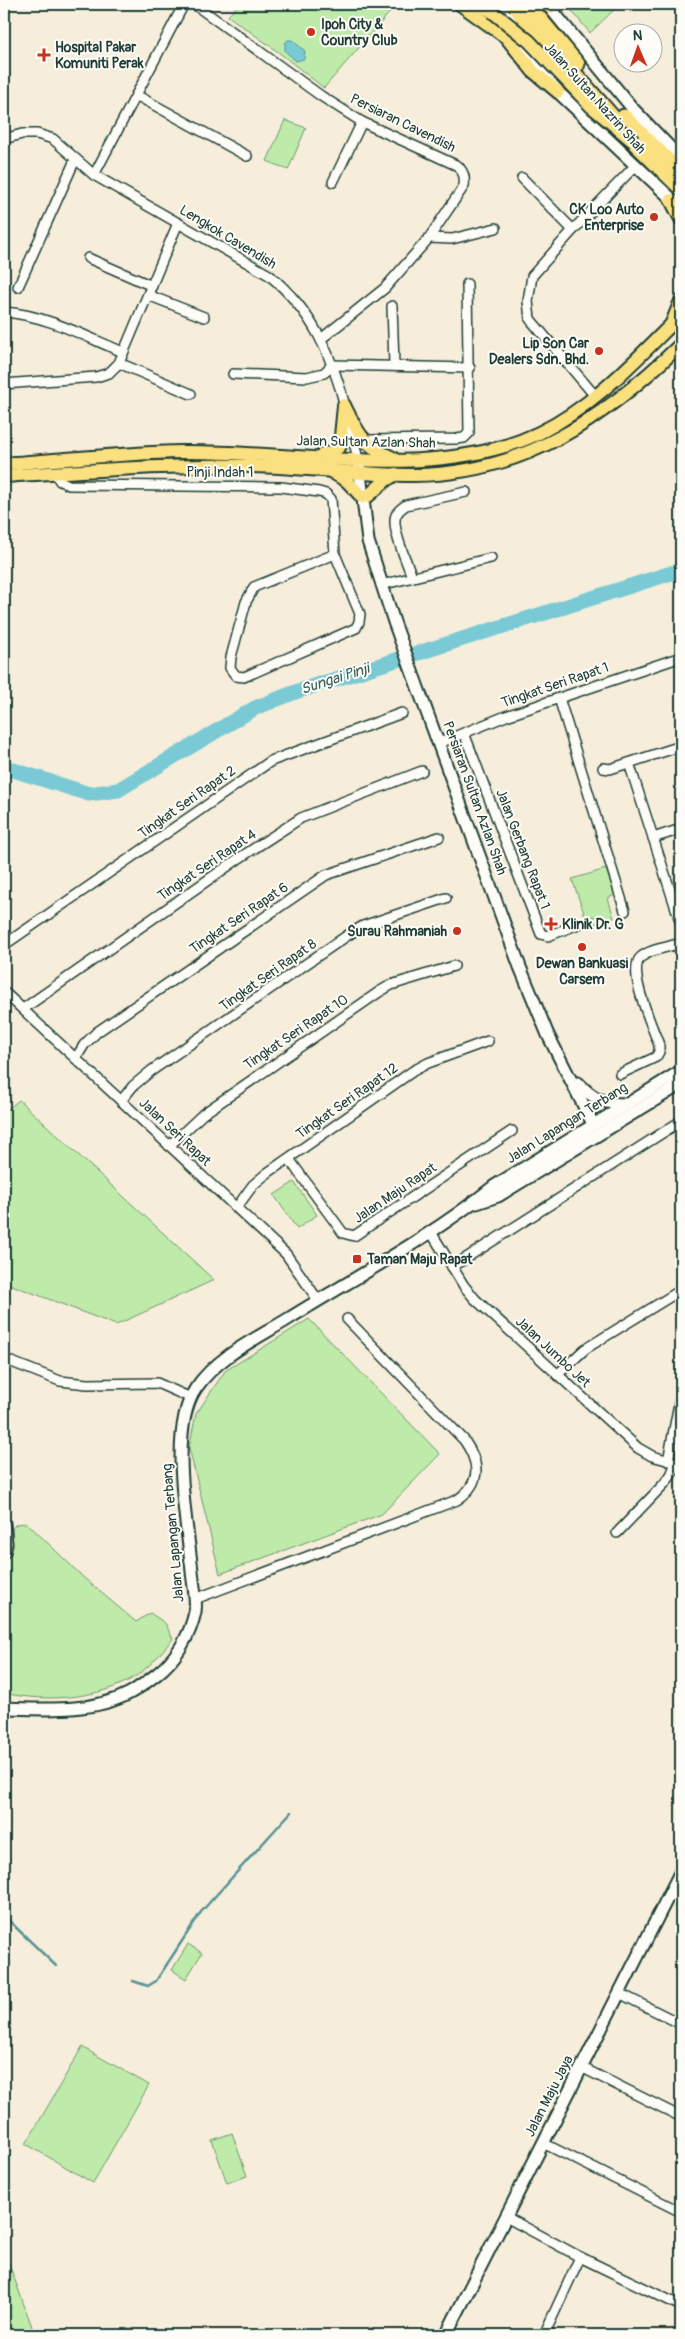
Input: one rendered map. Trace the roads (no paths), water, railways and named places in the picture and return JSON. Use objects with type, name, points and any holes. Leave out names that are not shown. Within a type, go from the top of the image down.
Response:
[{"type":"highway","name":"Jalan Sultan Nazrin Shah","points":[[513,4],[634,142],[681,188]]},
{"type":"highway","name":"Jalan Sultan Nazrin Shah","points":[[527,4],[622,114],[681,174]]},
{"type":"main road","points":[[460,4],[506,37],[533,70],[558,92]]},
{"type":"main road","points":[[479,4],[529,41],[592,107],[634,142]]},
{"type":"main road","points":[[678,204],[681,219]]},
{"type":"main road","points":[[671,325],[681,301]]},
{"type":"main road","name":"Jalan Sultan Azlan Shah","points":[[4,476],[180,465],[328,470],[362,468],[400,460],[456,458],[483,454],[538,433],[563,420],[596,397],[681,316]]},
{"type":"main road","name":"Jalan Sultan Azlan Shah","points":[[4,464],[181,452],[313,457],[396,474],[448,473],[481,468],[548,444],[582,427],[616,402],[681,344]]},
{"type":"main road","points":[[344,405],[362,440],[371,447],[400,460]]},
{"type":"main road","points":[[313,457],[331,453],[340,446],[344,405]]},
{"type":"main road","points":[[328,470],[347,481],[365,497],[396,474]]},
{"type":"street","points":[[94,174],[184,4]]},
{"type":"street","name":"Persiaran Cavendish","points":[[194,4],[302,83],[362,122],[458,166],[463,172],[465,178],[464,186],[429,238],[385,288],[321,339]]},
{"type":"street","points":[[501,4],[531,55],[554,82],[558,92],[635,166],[678,204]]},
{"type":"street","points":[[547,5],[634,108],[678,156],[681,166]]},
{"type":"street","points":[[136,95],[248,156]]},
{"type":"street","points":[[333,182],[362,122]]},
{"type":"street","name":"Lengkok Cavendish","points":[[4,139],[22,134],[37,134],[53,139],[75,160],[94,174],[268,276],[283,287],[303,308],[321,339],[332,365],[362,468]]},
{"type":"street","points":[[18,287],[75,160]]},
{"type":"street","points":[[596,397],[530,319],[528,301],[532,276],[573,230],[635,166]]},
{"type":"street","points":[[522,178],[573,230]]},
{"type":"street","points":[[4,384],[96,378],[109,373],[119,363],[178,223]]},
{"type":"street","points":[[429,238],[452,239],[496,228]]},
{"type":"street","points":[[88,258],[152,286]]},
{"type":"street","points":[[362,440],[464,438],[470,433],[467,284]]},
{"type":"street","points":[[148,295],[204,317]]},
{"type":"street","points":[[392,306],[394,364]]},
{"type":"street","points":[[4,312],[21,313],[43,319],[123,352]]},
{"type":"street","points":[[119,363],[191,394]]},
{"type":"street","points":[[233,374],[307,377],[324,373],[332,365],[394,364],[470,368]]},
{"type":"street","name":"Persiaran Sultan Azlan Shah","points":[[362,468],[365,497],[374,540],[384,584],[396,621],[527,984],[548,1034],[582,1100],[597,1124]]},
{"type":"street","name":"Pinji Indah 1","points":[[55,473],[60,481],[69,485],[255,486],[281,487],[326,494],[331,499],[333,507],[335,554]]},
{"type":"street","points":[[412,577],[394,519],[399,510],[406,505],[466,492]]},
{"type":"street","points":[[335,554],[360,614],[360,622],[356,628],[244,677],[236,676],[230,668],[231,656],[246,602],[254,587],[335,554]]},
{"type":"street","points":[[384,584],[491,558]]},
{"type":"street","name":"Tingkat Seri Rapat 1","points":[[441,743],[506,716],[681,657]]},
{"type":"street","points":[[559,698],[625,911]]},
{"type":"street","name":"Tingkat Seri Rapat 2","points":[[4,945],[270,761],[402,713]]},
{"type":"street","name":"Jalan Gerbang Rapat 1","points":[[464,733],[541,934],[548,936],[581,923]]},
{"type":"street","name":"Persiaran Sultan Azlan Shah","points":[[441,743],[552,1033],[597,1124]]},
{"type":"street","points":[[603,768],[610,769],[681,746]]},
{"type":"street","points":[[629,763],[681,921]]},
{"type":"street","name":"Tingkat Seri Rapat 4","points":[[22,1009],[238,859],[301,818],[422,770]]},
{"type":"street","points":[[653,838],[681,829]]},
{"type":"street","name":"Tingkat Seri Rapat 6","points":[[76,1058],[84,1045],[97,1032],[326,875],[439,837]]},
{"type":"street","name":"Tingkat Seri Rapat 8","points":[[121,1101],[133,1086],[151,1071],[254,1002],[348,935],[363,926],[446,898]]},
{"type":"street","points":[[620,1074],[656,1057],[659,1052],[659,1045],[636,980],[637,964],[644,956],[681,943]]},
{"type":"street","name":"Tingkat Seri Rapat 10","points":[[169,1146],[203,1114],[379,992],[391,985],[454,966]]},
{"type":"street","name":"Jalan Seri Rapat","points":[[4,992],[286,1254],[318,1300]]},
{"type":"street","name":"Tingkat Seri Rapat 12","points":[[236,1207],[253,1185],[266,1174],[420,1066],[488,1041]]},
{"type":"street","name":"Jalan Lapangan Terbang","points":[[4,1708],[98,1705],[131,1693],[164,1669],[182,1646],[192,1620],[195,1599],[181,1452],[184,1418],[191,1398],[213,1368],[225,1358],[431,1232],[471,1205],[493,1187],[681,1071]]},
{"type":"street","points":[[578,1083],[591,1096],[604,1103],[627,1104]]},
{"type":"street","name":"Jalan Lapangan Terbang","points":[[471,1205],[498,1196],[681,1084]]},
{"type":"street","points":[[527,1178],[587,1137],[597,1124],[660,1097]]},
{"type":"street","points":[[568,1140],[579,1131],[585,1121],[582,1100]]},
{"type":"street","points":[[452,1267],[681,1121]]},
{"type":"street","name":"Jalan Maju Rapat","points":[[289,1159],[344,1233],[354,1236],[512,1131]]},
{"type":"street","name":"Jalan Jumbo Jet","points":[[431,1232],[468,1292],[638,1448],[647,1454],[675,1463]]},
{"type":"street","points":[[557,1375],[586,1349],[681,1290]]},
{"type":"street","points":[[195,1599],[457,1500],[466,1494],[474,1481],[476,1466],[472,1453],[464,1440],[347,1320]]},
{"type":"street","points":[[4,1359],[60,1381],[87,1384],[157,1383],[191,1398]]},
{"type":"street","points":[[617,1533],[671,1475],[675,1463],[681,1393]]},
{"type":"street","points":[[4,1524],[6,1543],[4,1552]]},
{"type":"street","name":"Jalan Maju Jaya","points":[[446,2335],[681,1871]]},
{"type":"street","points":[[619,1993],[681,2024]]},
{"type":"street","points":[[581,2066],[681,2117]]},
{"type":"street","points":[[543,2143],[681,2212]]},
{"type":"street","points":[[506,2217],[580,2257],[681,2306]]},
{"type":"street","points":[[544,2335],[580,2257]]},
{"type":"water","points":[[288,40],[292,40],[305,51],[304,59],[296,61],[285,51],[285,43]]},
{"type":"waterway","name":"Sungai Pinji","points":[[4,767],[89,794],[118,790],[255,708],[298,691],[681,570]]},
{"type":"waterway","points":[[133,1981],[148,1986],[156,1981],[201,1912],[291,1812]]},
{"type":"waterway","points":[[4,1916],[56,1966]]},
{"type":"place","name":"Ipoh City & Country Club","points":[[311,32]]},
{"type":"place","name":"Hospital Pakar Komuniti Perak","points":[[44,55]]},
{"type":"place","name":"CK Loo Auto Enterprise","points":[[654,217]]},
{"type":"place","name":"Lip Son Car Dealers Sdn. Bhd.","points":[[599,351]]},
{"type":"place","name":"Klinik Dr. G","points":[[551,924]]},
{"type":"place","name":"Surau Rahmaniah","points":[[457,931]]},
{"type":"place","name":"Dewan Bankuasi Carsem","points":[[582,947]]},
{"type":"place","name":"Taman Maju Rapat","points":[[357,1259]]}]
